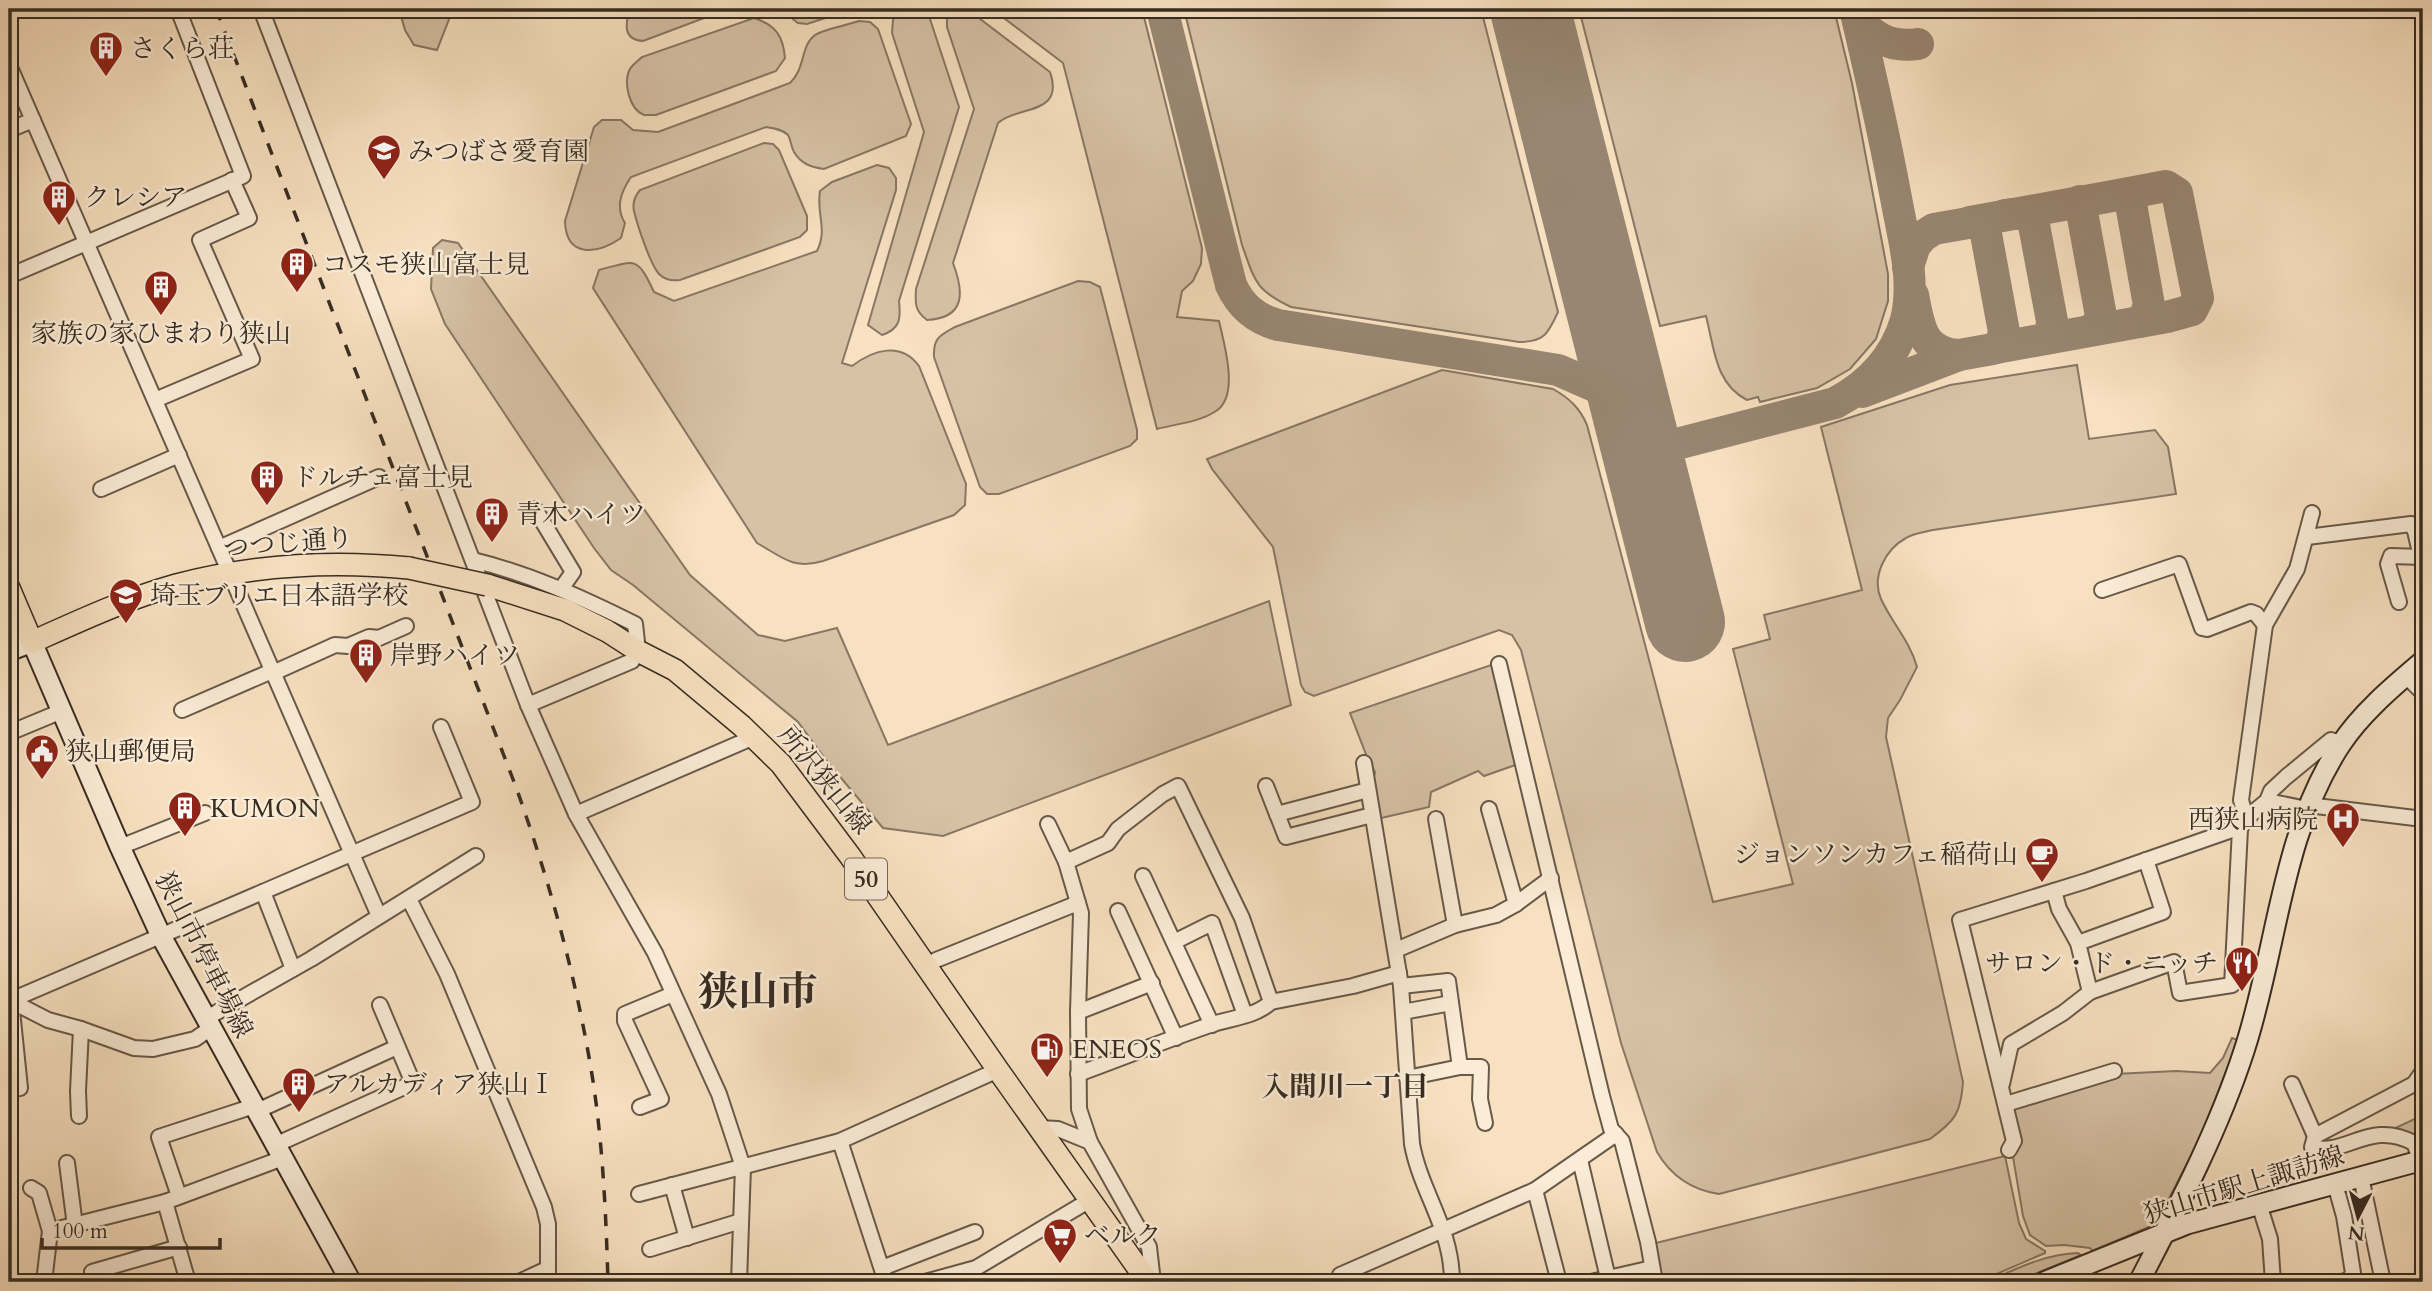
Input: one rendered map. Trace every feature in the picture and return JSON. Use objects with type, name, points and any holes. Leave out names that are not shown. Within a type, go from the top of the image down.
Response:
[{"type":"main road","name":"つつじ通り","points":[[32,642],[137,598],[230,573],[311,564],[409,568]]},
{"type":"main road","name":"所沢狭山線","points":[[409,568],[487,584],[565,610],[675,670],[754,737],[780,764],[829,825],[998,1070],[1151,1282]]},
{"type":"main road","points":[[9,588],[32,642]]},
{"type":"street","points":[[9,276],[243,176],[178,9]]},
{"type":"street","points":[[261,9],[528,705],[576,814],[655,953],[719,1094],[743,1167],[739,1282]]},
{"type":"street","points":[[9,65],[379,916]]},
{"type":"street","points":[[9,131],[33,120]]},
{"type":"street","points":[[155,400],[252,359],[200,240],[249,218],[232,180]]},
{"type":"street","points":[[101,489],[179,454]]},
{"type":"street","points":[[219,548],[379,477]]},
{"type":"street","points":[[535,509],[573,572],[561,589]]},
{"type":"street","points":[[2002,1085],[2011,1044],[2063,1013],[2090,992],[2174,962],[2180,993],[2232,985],[2240,829],[2246,817],[2241,800],[2265,625],[2297,569],[2312,513]]},
{"type":"street","points":[[2306,537],[2411,524],[2422,557],[2390,556],[2388,564],[2399,602]]},
{"type":"street","points":[[473,560],[499,566],[561,589],[635,624],[638,651],[632,661],[528,705]]},
{"type":"street","points":[[2102,590],[2179,564],[2202,628],[2207,629],[2251,612],[2265,625]]},
{"type":"street","points":[[182,710],[335,645],[348,646],[369,637],[379,638],[406,626]]},
{"type":"street","points":[[9,651],[32,642]]},
{"type":"street","name":"狭山市停車場線","points":[[32,642],[161,936],[351,1282]]},
{"type":"street","points":[[2139,1282],[2213,1132],[2244,1052],[2262,989],[2294,845],[2307,807],[2342,743],[2364,716],[2423,661]]},
{"type":"street","points":[[1499,664],[1605,1107],[1611,1129],[1622,1141],[1654,1275],[1591,1282]]},
{"type":"street","points":[[2406,676],[2423,693]]},
{"type":"street","points":[[9,733],[62,710]]},
{"type":"street","points":[[9,1001],[471,802],[441,727]]},
{"type":"street","points":[[576,814],[754,737]]},
{"type":"street","points":[[2008,1150],[2014,1141],[1960,920],[2232,830],[2267,801],[2271,791],[2331,740],[2342,743]]},
{"type":"street","points":[[1364,763],[1400,979],[1414,1157],[1444,1230],[1452,1282]]},
{"type":"street","points":[[1066,862],[1108,843],[1118,829],[1163,794],[1178,786],[1242,918],[1271,1002]]},
{"type":"street","points":[[1266,786],[1286,837],[1372,815]]},
{"type":"street","points":[[1277,814],[1368,790]]},
{"type":"street","points":[[2267,801],[2423,819]]},
{"type":"street","points":[[1489,809],[1516,904]]},
{"type":"street","points":[[120,847],[205,813]]},
{"type":"street","points":[[1436,819],[1455,925]]},
{"type":"street","points":[[1048,824],[1066,862],[1081,913],[1079,1109],[1090,1142],[1149,1247],[1151,1282]]},
{"type":"street","points":[[9,1001],[48,1020],[134,1048],[153,1049],[195,1039],[208,1023],[476,856]]},
{"type":"street","points":[[2078,943],[2163,912],[2146,860]]},
{"type":"street","points":[[1143,876],[1212,1024]]},
{"type":"street","points":[[1396,950],[1455,925],[1496,915],[1516,904],[1550,878]]},
{"type":"street","points":[[2054,891],[2059,909],[2078,943],[2090,992]]},
{"type":"street","points":[[263,892],[293,969]]},
{"type":"street","points":[[409,899],[447,974],[544,1207],[548,1224],[547,1276],[519,1282]]},
{"type":"street","points":[[927,966],[1078,903]]},
{"type":"street","points":[[1118,911],[1176,1038]]},
{"type":"street","points":[[1174,942],[1212,923],[1245,1016]]},
{"type":"street","points":[[1078,1074],[1212,1024],[1245,1016],[1271,1002],[1400,979],[1448,981],[1460,1067]]},
{"type":"street","points":[[1078,1012],[1152,983]]},
{"type":"street","points":[[640,1107],[661,1099],[625,1021],[625,1014],[673,994]]},
{"type":"street","points":[[9,1001],[20,1088],[9,1090]]},
{"type":"street","points":[[1403,1012],[1451,1003]]},
{"type":"street","points":[[50,1231],[172,1199],[279,1152],[413,1083],[380,1006]]},
{"type":"street","points":[[79,1116],[81,1029]]},
{"type":"street","points":[[188,1282],[178,1247],[172,1199],[159,1137],[255,1108],[397,1047]]},
{"type":"street","points":[[1407,1078],[1460,1067],[1481,1068],[1480,1099],[1485,1123]]},
{"type":"street","points":[[639,1194],[840,1141],[998,1070]]},
{"type":"street","points":[[2006,1104],[2114,1071]]},
{"type":"street","points":[[2315,1136],[2414,1084],[2423,1071]]},
{"type":"street","points":[[2292,1084],[2315,1136],[2312,1147],[2326,1150],[2380,1133],[2404,1138],[2416,1146],[2422,1160]]},
{"type":"street","points":[[1040,1128],[1058,1129],[1090,1142]]},
{"type":"street","points":[[1338,1282],[1340,1275],[1535,1190],[1616,1134]]},
{"type":"street","points":[[840,1141],[884,1275],[975,1231]]},
{"type":"street","points":[[1580,1160],[1608,1278]]},
{"type":"street","name":"狭山市駅上諏訪線","points":[[2044,1282],[2187,1224],[2422,1160]]},
{"type":"street","points":[[67,1163],[75,1226]]},
{"type":"street","points":[[2361,1177],[2383,1282]]},
{"type":"street","points":[[2335,1184],[2344,1216],[2353,1273],[2349,1280],[2342,1282]]},
{"type":"street","points":[[672,1185],[687,1238]]},
{"type":"street","points":[[31,1188],[39,1193],[50,1231],[44,1282]]},
{"type":"street","points":[[1535,1190],[1559,1282]]},
{"type":"street","points":[[925,1282],[976,1268],[1090,1200]]},
{"type":"street","points":[[2259,1204],[2270,1239],[2273,1282]]},
{"type":"street","points":[[650,1249],[741,1221]]},
{"type":"street","points":[[95,1282],[92,1272],[178,1247]]},
{"type":"shaded area","points":[[399,9],[453,9],[437,50],[414,45],[405,30]]},
{"type":"shaded area","points":[[630,9],[728,9],[643,41],[632,38],[627,30]]},
{"type":"shaded area","points":[[780,9],[853,9],[807,24],[798,23]]},
{"type":"shaded area","points":[[900,9],[919,9],[928,13],[959,107],[899,301],[898,322],[893,330],[882,335],[868,325],[924,132],[892,33],[893,20]]},
{"type":"shaded area","points":[[954,9],[967,9],[1050,72],[1053,86],[1051,96],[1045,103],[998,123],[953,263],[959,284],[959,302],[949,314],[927,320],[917,307],[916,289],[974,109],[947,27],[947,14]]},
{"type":"shaded area","points":[[992,9],[1142,9],[1202,248],[1201,264],[1193,281],[1182,291],[1177,317],[1219,321],[1227,356],[1227,394],[1223,404],[1210,415],[1157,429],[1063,63]]},
{"type":"shaded area","points":[[1184,9],[1481,9],[1558,312],[1548,331],[1540,338],[1519,342],[1291,307],[1263,289],[1254,276],[1242,245]]},
{"type":"shaded area","points":[[1579,9],[1834,9],[1852,83],[1888,274],[1888,301],[1876,339],[1850,369],[1817,388],[1760,402],[1758,397],[1747,400],[1736,393],[1722,375],[1706,316],[1660,326]]},
{"type":"shaded area","points":[[754,18],[768,24],[780,38],[785,58],[776,71],[656,115],[644,115],[634,107],[627,88],[628,74],[631,67],[642,57]]},
{"type":"shaded area","points":[[859,21],[870,22],[878,29],[911,124],[906,136],[824,169],[803,162],[794,152],[786,133],[766,127],[631,177],[620,200],[620,211],[625,223],[621,238],[593,250],[585,250],[571,242],[565,221],[594,127],[602,120],[621,120],[633,130],[658,132],[790,83],[799,71],[807,45],[815,35]]},
{"type":"shaded area","points":[[764,143],[773,144],[779,150],[807,216],[807,230],[800,237],[680,280],[669,280],[661,276],[648,253],[636,217],[633,205],[638,192]]},
{"type":"shaded area","points":[[877,165],[889,168],[896,178],[896,190],[842,363],[852,366],[878,352],[895,351],[912,358],[919,366],[966,484],[965,505],[954,515],[823,561],[796,563],[757,543],[593,288],[599,270],[628,263],[639,267],[654,292],[674,301],[817,251],[822,236],[820,191],[832,182]]},
{"type":"shaded area","points":[[442,240],[458,243],[690,575],[758,635],[785,641],[837,628],[888,745],[1269,601],[1291,705],[943,836],[883,828],[798,722],[633,585],[611,570],[594,548],[445,324],[431,289],[433,248]]},
{"type":"shaded area","points":[[1078,281],[1090,282],[1100,287],[1137,430],[1137,439],[1130,446],[999,494],[987,494],[980,487],[934,357],[936,341],[955,327]]},
{"type":"shaded area","points":[[2077,365],[2089,439],[2155,430],[2168,447],[2176,494],[1916,534],[1892,549],[1879,572],[1878,590],[1881,599],[1910,649],[1917,667],[1888,718],[1886,737],[1963,1082],[1958,1109],[1951,1121],[1930,1139],[1719,1194],[1691,1185],[1676,1175],[1657,1152],[1621,1043],[1521,650],[1512,635],[1499,630],[1314,696],[1305,692],[1301,685],[1273,547],[1207,459],[1442,370],[1553,389],[1569,400],[1581,413],[1587,425],[1713,902],[1793,884],[1733,649],[1770,639],[1764,615],[1862,590],[1821,427],[1950,385]]},
{"type":"shaded area","points":[[1494,664],[1518,764],[1484,776],[1478,771],[1431,792],[1429,807],[1377,819],[1373,783],[1375,772],[1350,713]]},
{"type":"shaded area","points":[[2232,1038],[2238,1040],[2201,1136],[2156,1224],[2092,1251],[2090,1248],[2064,1245],[2046,1246],[2030,1235],[2023,1216],[2013,1157],[2013,1106],[2114,1074],[2176,1071],[2210,1073],[2223,1058]]},
{"type":"shaded area","points":[[2423,1115],[2423,1148],[2419,1135],[2391,1130]]},
{"type":"shaded area","points":[[2005,1156],[2019,1223],[2026,1239],[2045,1253],[1978,1282],[1659,1282],[1652,1244]]},
{"type":"shaded area","points":[[2078,1253],[2081,1255],[2015,1282],[1986,1282],[2042,1259]]},
{"type":"taxiway","points":[[1162,9],[1231,285],[1239,300],[1250,311],[1278,325],[1558,370],[1606,391],[1633,416]]},
{"type":"taxiway","points":[[1642,453],[1835,403],[1870,379],[1888,358],[1901,334],[1909,305],[1907,259],[1882,127],[1855,9]]},
{"type":"taxiway","points":[[1855,11],[1866,28],[1881,39],[1898,44],[1918,44]]},
{"type":"taxiway","points":[[1996,348],[2167,317],[2192,310],[2198,298],[2177,193],[2166,186],[2129,193]]},
{"type":"taxiway","points":[[1970,222],[2129,193],[2149,305],[2140,322]]},
{"type":"taxiway","points":[[2080,201],[2101,316],[2100,322],[2091,330]]},
{"type":"taxiway","points":[[2005,215],[2022,214],[2034,225],[2052,321],[2051,331],[2044,339]]},
{"type":"taxiway","points":[[1862,392],[1959,355],[1993,349],[2001,343],[2004,332],[1986,234],[1981,226],[1974,222],[1934,229],[1915,245],[1908,267]]},
{"type":"taxiway","points":[[1913,295],[1920,327],[1929,343],[1946,353],[1959,355]]},
{"type":"runway","points":[[1530,9],[1685,622]]},
{"type":"railway","points":[[216,9],[516,787],[540,859],[571,969],[593,1081],[604,1181],[608,1282]]},
{"type":"place","name":"さくら荘","points":[[106,78]]},
{"type":"place","name":"みつばさ愛育園","points":[[384,181]]},
{"type":"place","name":"クレシア","points":[[59,227]]},
{"type":"place","name":"コスモ狭山富士見","points":[[297,294]]},
{"type":"place","name":"家族の家ひまわり狭山","points":[[161,317]]},
{"type":"place","name":"ドルチェ富士見","points":[[267,507]]},
{"type":"place","name":"青木ハイツ","points":[[492,544]]},
{"type":"place","name":"埼玉ブリエ日本語学校","points":[[126,625]]},
{"type":"place","name":"岸野ハイツ","points":[[366,685]]},
{"type":"place","name":"狭山郵便局","points":[[42,781]]},
{"type":"place","name":"KUMON","points":[[185,838]]},
{"type":"place","name":"西狭山病院","points":[[2343,849]]},
{"type":"place","name":"ジョンソンカフェ稲荷山","points":[[2042,884]]},
{"type":"place","name":"サロン・ド・ニッチ","points":[[2242,993]]},
{"type":"place","name":"ENEOS","points":[[1047,1079]]},
{"type":"place","name":"アルカディア狭山Ⅰ","points":[[299,1114]]},
{"type":"place","name":"ベルク","points":[[1060,1265]]},
{"type":"district","name":"狭山市","points":[[758,992]]},
{"type":"district","name":"入間川一丁目","points":[[1345,1087]]}]
